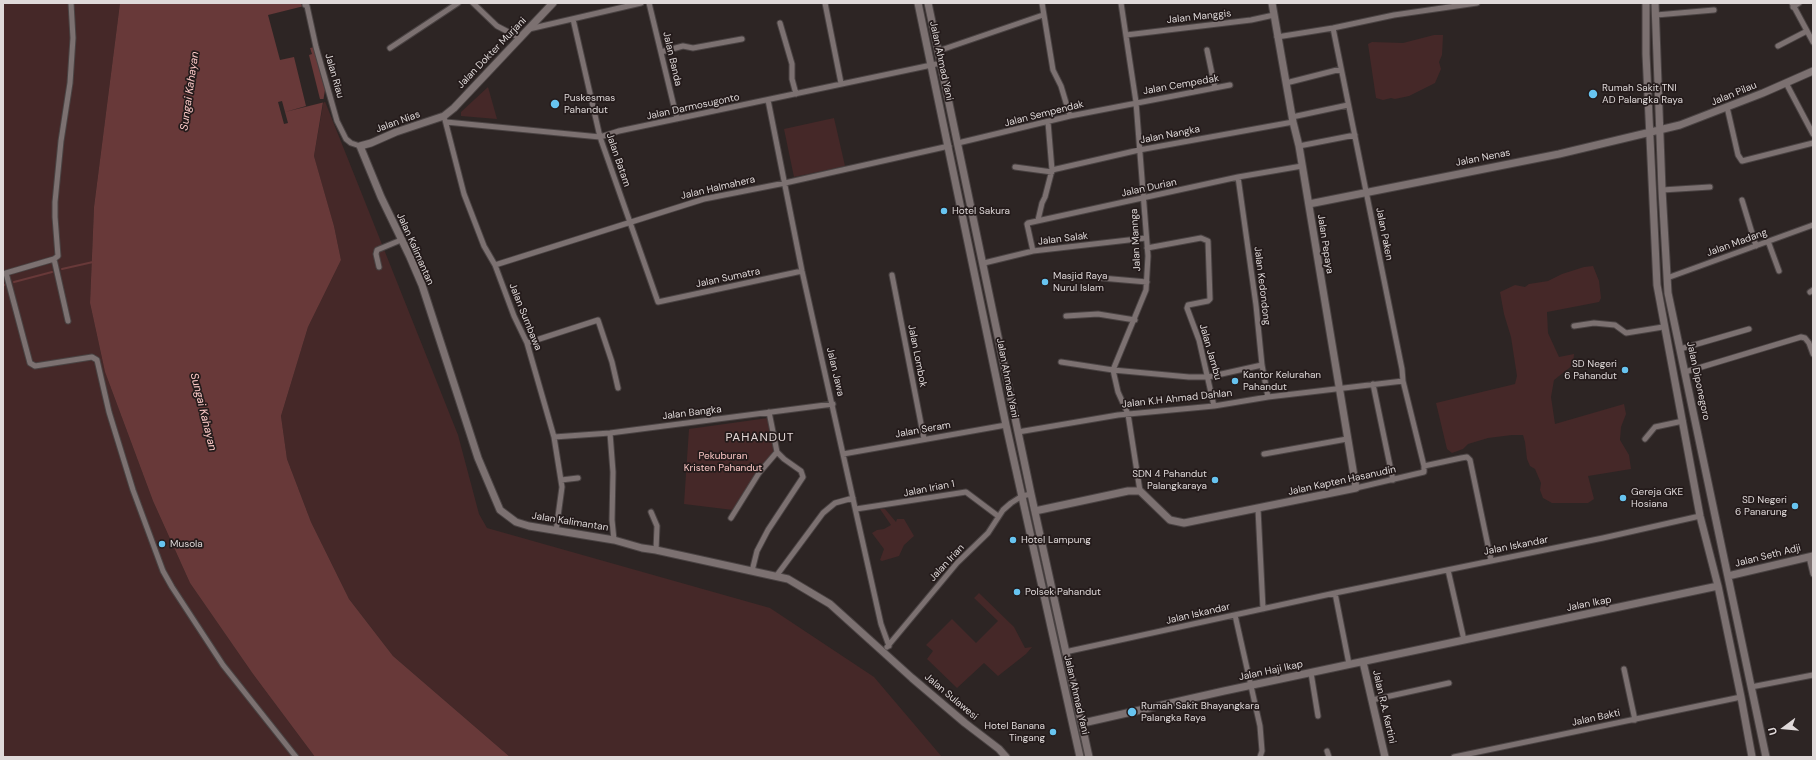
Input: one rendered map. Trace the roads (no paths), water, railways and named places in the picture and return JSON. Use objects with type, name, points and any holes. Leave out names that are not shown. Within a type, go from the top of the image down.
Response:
[{"type":"street","points":[[71,3],[73,38],[72,61],[55,202],[59,253],[57,258],[5,274],[30,363],[35,366],[92,357],[97,360],[109,412],[133,490],[164,571],[172,587],[223,665],[296,757]]},
{"type":"street","name":"Jalan Riau","points":[[305,3],[337,121],[346,139],[351,143],[360,146]]},
{"type":"street","points":[[390,48],[458,3]]},
{"type":"street","points":[[473,3],[497,26],[520,38]]},
{"type":"street","name":"Jalan Dokter Murjani","points":[[445,119],[553,3]]},
{"type":"street","points":[[530,29],[641,3]]},
{"type":"street","name":"Jalan Banda","points":[[649,3],[677,119]]},
{"type":"street","points":[[825,3],[841,83]]},
{"type":"street","name":"Jalan Ahmad Yani","points":[[918,3],[932,64],[1006,424],[1080,757]]},
{"type":"street","name":"Jalan Ahmad Yani","points":[[928,3],[984,263],[1031,494],[1065,652],[1083,723],[1089,757]]},
{"type":"street","points":[[1042,3],[1053,70],[1065,97],[1070,116]]},
{"type":"street","name":"Jalan Mannga","points":[[1113,370],[1135,320],[1146,290],[1148,248],[1136,102],[1122,3]]},
{"type":"street","name":"Jalan Pepaya","points":[[1272,3],[1292,119],[1299,146],[1338,388],[1356,488]]},
{"type":"street","points":[[1278,37],[1333,28],[1394,15],[1477,3]]},
{"type":"street","points":[[1646,3],[1649,131],[1655,272],[1700,516],[1718,586],[1742,697],[1752,757]]},
{"type":"street","name":"Jalan Diponegoro","points":[[1654,3],[1656,15],[1666,278],[1766,757]]},
{"type":"street","points":[[1799,3],[1792,5],[1810,34],[1813,42]]},
{"type":"street","points":[[1656,15],[1714,10]]},
{"type":"street","points":[[938,50],[1043,15]]},
{"type":"street","name":"Jalan Manggis","points":[[1126,35],[1251,20],[1274,15]]},
{"type":"street","name":"Jalan Batam","points":[[573,19],[600,137],[658,302]]},
{"type":"street","points":[[780,23],[792,64],[792,79],[796,94]]},
{"type":"street","name":"Jalan Paken","points":[[1333,28],[1402,369],[1403,381]]},
{"type":"street","points":[[1778,46],[1810,34]]},
{"type":"street","points":[[661,52],[683,46],[693,48],[742,39]]},
{"type":"street","points":[[1207,50],[1214,88]]},
{"type":"street","name":"Jalan Darmosugonto","points":[[445,119],[600,137],[841,83],[941,63]]},
{"type":"street","points":[[1286,82],[1341,70]]},
{"type":"street","name":"Jalan Pilau","points":[[1660,129],[1689,122],[1813,71]]},
{"type":"street","points":[[1786,83],[1813,134]]},
{"type":"street","name":"Jalan Cempedak","points":[[1136,102],[1230,85]]},
{"type":"street","name":"Jalan Jawa","points":[[768,100],[802,271],[833,404],[881,624],[888,646]]},
{"type":"street","name":"Jalan Sempendak","points":[[958,143],[1136,102]]},
{"type":"street","name":"Jalan Nangka","points":[[1052,171],[1139,150],[1292,119],[1348,105]]},
{"type":"street","points":[[1727,107],[1738,155],[1742,161],[1813,143]]},
{"type":"street","name":"Jalan Nias","points":[[360,146],[445,119]]},
{"type":"street","name":"Jalan Sumbawa","points":[[445,119],[450,144],[464,194],[484,246],[495,265],[514,316],[527,343],[554,437],[561,480],[560,508],[556,531]]},
{"type":"street","points":[[1033,251],[1027,224],[1038,220],[1052,171],[1048,122]]},
{"type":"street","name":"Jalan Nenas","points":[[1309,204],[1559,154],[1660,129]]},
{"type":"street","points":[[1299,146],[1354,135]]},
{"type":"street","name":"Jalan Kalimantan","points":[[360,146],[381,197],[422,285],[478,458],[496,503],[505,515],[516,522],[556,531],[614,540],[642,548],[777,575],[798,584],[830,604],[882,652]]},
{"type":"street","name":"Jalan Halmahera","points":[[495,265],[704,198],[785,183],[949,146]]},
{"type":"street","name":"Jalan Durian","points":[[1038,220],[1143,199],[1238,177],[1302,166]]},
{"type":"street","points":[[1015,167],[1052,171]]},
{"type":"street","name":"Jalan Kedondong","points":[[1238,177],[1256,305],[1262,365],[1268,397]]},
{"type":"street","points":[[1662,190],[1710,187]]},
{"type":"street","points":[[1742,200],[1756,246]]},
{"type":"street","name":"Jalan Madang","points":[[1666,278],[1813,225]]},
{"type":"street","name":"Jalan Salak","points":[[984,263],[1033,251],[1146,238]]},
{"type":"street","name":"Jalan Jambu","points":[[1148,248],[1201,238],[1208,241],[1210,299],[1208,301],[1188,305],[1187,308],[1199,340],[1214,406]]},
{"type":"street","points":[[379,267],[376,254],[377,250],[401,240]]},
{"type":"street","points":[[1768,241],[1778,270]]},
{"type":"street","points":[[54,259],[68,320]]},
{"type":"street","name":"Jalan Sumatra","points":[[658,302],[802,271]]},
{"type":"street","name":"Jalan Lombok","points":[[892,275],[924,440]]},
{"type":"street","points":[[1101,278],[1147,282]]},
{"type":"street","points":[[1066,316],[1098,314],[1135,320]]},
{"type":"street","points":[[527,343],[598,320],[612,362],[618,388]]},
{"type":"street","points":[[985,322],[995,320]]},
{"type":"street","points":[[1574,326],[1594,323],[1615,325],[1626,333],[1664,327]]},
{"type":"street","points":[[1680,349],[1749,329]]},
{"type":"street","points":[[1685,372],[1801,337],[1805,338],[1809,343],[1813,354]]},
{"type":"street","points":[[1061,362],[1169,377],[1208,377],[1262,365]]},
{"type":"street","points":[[1035,511],[1128,491],[1140,491],[1128,414],[1118,392],[1113,370]]},
{"type":"street","points":[[1338,388],[1403,381],[1424,466]]},
{"type":"street","points":[[1373,384],[1393,480]]},
{"type":"street","name":"Jalan K.H Ahmad Dahlan","points":[[1018,432],[1128,414],[1214,406],[1338,388]]},
{"type":"street","name":"Jalan Bangka","points":[[554,437],[610,433],[833,404]]},
{"type":"street","points":[[752,570],[757,550],[768,530],[803,477],[801,471],[777,452],[769,412]]},
{"type":"street","points":[[1645,439],[1655,427],[1683,421]]},
{"type":"street","name":"Jalan Seram","points":[[843,454],[1006,424]]},
{"type":"street","points":[[610,433],[613,472],[612,520],[614,540]]},
{"type":"street","points":[[1686,438],[1699,435]]},
{"type":"street","points":[[1264,454],[1347,438]]},
{"type":"street","points":[[730,518],[760,473],[777,452]]},
{"type":"street","name":"Jalan Kapten Hasanudin","points":[[1140,491],[1173,522],[1194,522],[1423,474],[1425,470],[1424,466],[1467,457],[1470,460],[1491,560]]},
{"type":"street","points":[[1692,470],[1706,467]]},
{"type":"street","points":[[561,480],[578,478]]},
{"type":"street","name":"Jalan Irian 1","points":[[856,509],[966,492],[998,516]]},
{"type":"street","name":"Jalan Irian","points":[[882,652],[956,563],[988,533],[998,516],[1011,503],[1022,496],[1031,494]]},
{"type":"street","points":[[777,575],[823,513],[835,503],[853,498]]},
{"type":"street","points":[[1258,509],[1263,609]]},
{"type":"street","points":[[652,512],[657,526],[656,550]]},
{"type":"street","name":"Jalan Iskandar","points":[[1065,652],[1491,560],[1604,538],[1700,516]]},
{"type":"street","points":[[1811,556],[1813,574]]},
{"type":"street","name":"Jalan Seth Adji","points":[[1728,576],[1811,556]]},
{"type":"street","points":[[1448,570],[1464,640]]},
{"type":"street","name":"Jalan Ikap","points":[[1464,640],[1718,586]]},
{"type":"street","points":[[1335,593],[1349,664]]},
{"type":"street","points":[[1235,615],[1261,734],[1262,751],[1260,757]]},
{"type":"street","name":"Jalan Haji Ikap","points":[[1083,723],[1311,672],[1464,640]]},
{"type":"street","name":"Jalan Sulawesi","points":[[882,652],[965,723],[999,749],[1006,757]]},
{"type":"street","name":"Jalan R.A. Kartini","points":[[1363,662],[1385,757]]},
{"type":"street","points":[[1624,669],[1635,720]]},
{"type":"street","points":[[1311,672],[1318,716]]},
{"type":"street","points":[[1751,687],[1813,675]]},
{"type":"street","points":[[1372,700],[1449,682]]},
{"type":"street","name":"Jalan Bakti","points":[[1455,757],[1742,697]]},
{"type":"street","points":[[1327,751],[1329,757]]},
{"type":"water","name":"Sungai Kahayan","points":[[120,3],[301,3],[325,90],[314,156],[334,226],[341,260],[308,327],[281,416],[287,459],[311,522],[349,599],[393,656],[510,757],[315,757],[253,674],[190,583],[153,501],[105,372],[90,303],[94,207]]},
{"type":"waterway","points":[[62,269],[93,262]]},
{"type":"waterway","points":[[14,282],[52,272]]},
{"type":"place","name":"Rumah Sakit TNI AD Palangka Raya","points":[[1593,94]]},
{"type":"place","name":"Puskesmas Pahandut","points":[[555,104]]},
{"type":"place","name":"Hotel Sakura","points":[[944,211]]},
{"type":"place","name":"Masjid Raya Nurul Islam","points":[[1045,282]]},
{"type":"place","name":"SD Negeri 6 Pahandut","points":[[1625,370]]},
{"type":"place","name":"Kantor Kelurahan Pahandut","points":[[1235,381]]},
{"type":"place","name":"SDN 4 Pahandut Palangkaraya","points":[[1215,480]]},
{"type":"place","name":"Gereja GKE Hosiana","points":[[1623,498]]},
{"type":"place","name":"SD Negeri 6 Panarung","points":[[1795,506]]},
{"type":"place","name":"Hotel Lampung","points":[[1013,540]]},
{"type":"place","name":"Musola","points":[[162,544]]},
{"type":"place","name":"Polsek Pahandut","points":[[1017,592]]},
{"type":"place","name":"Rumah Sakit Bhayangkara Palangka Raya","points":[[1132,712]]},
{"type":"place","name":"Hotel Banana Tingang","points":[[1053,732]]},
{"type":"district","name":"PAHANDUT","points":[[760,438]]},
{"type":"park label","name":"Pekuburan Kristen Pahandut","points":[[723,462]]}]
